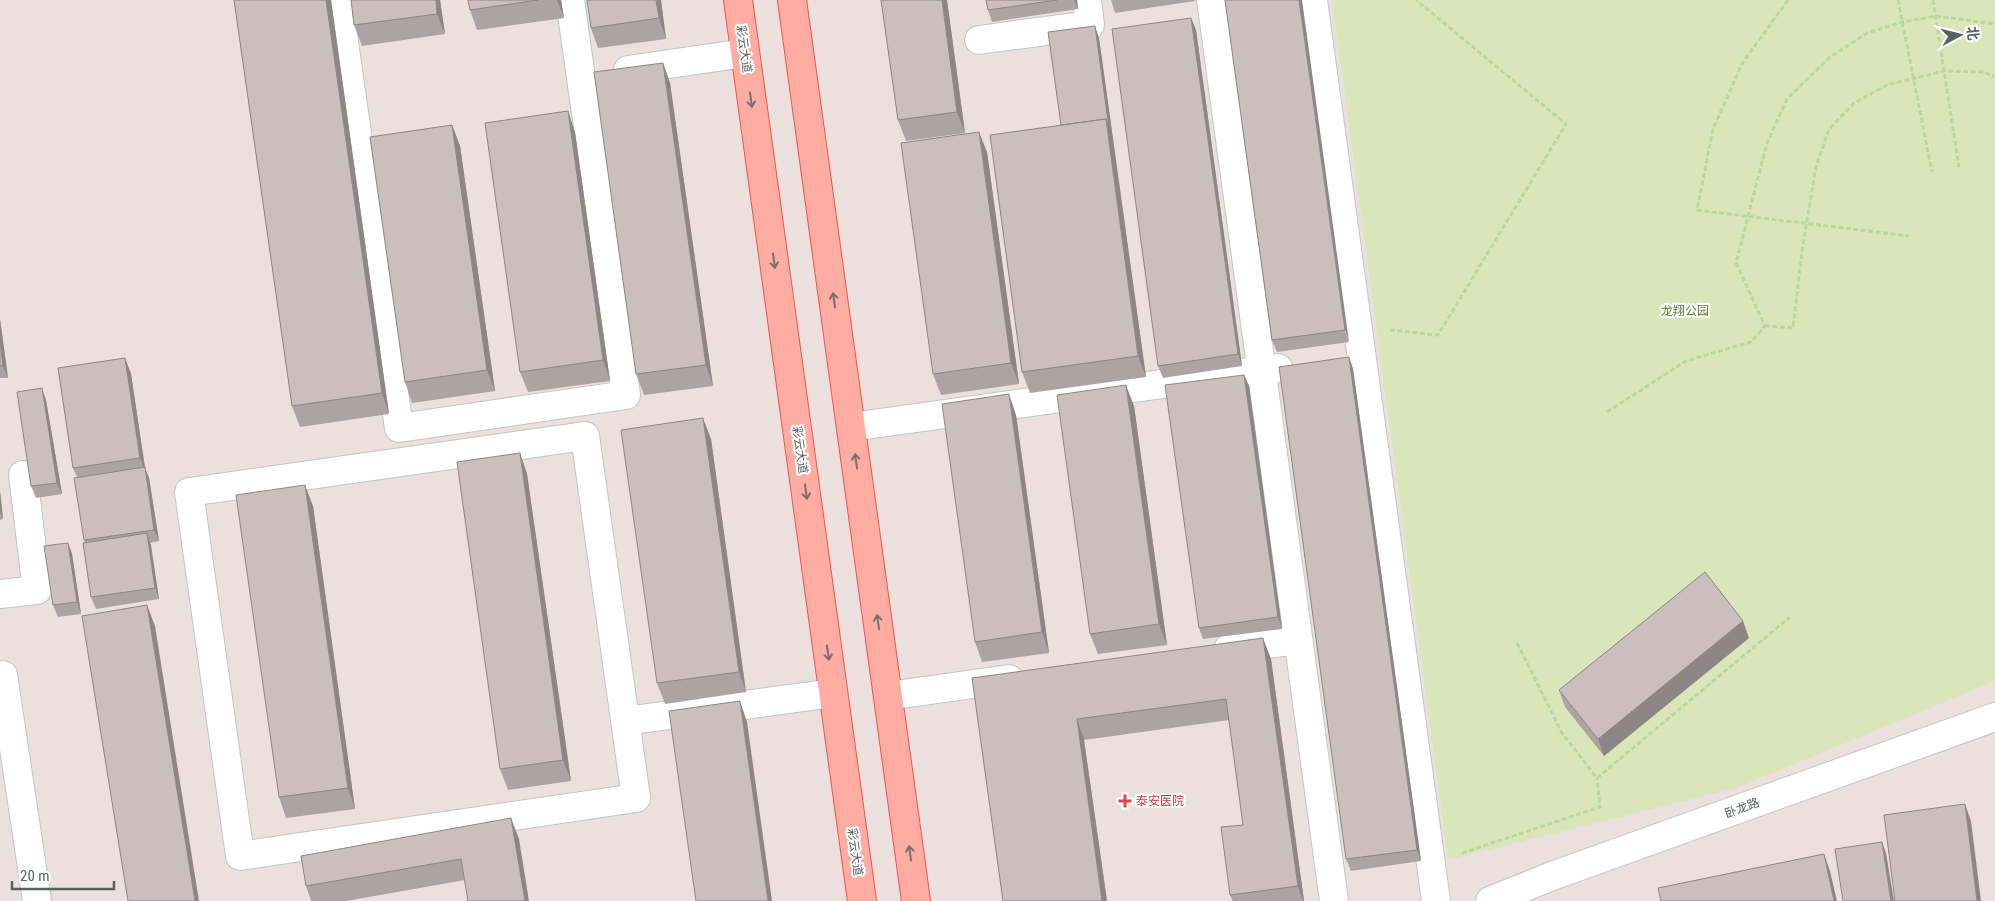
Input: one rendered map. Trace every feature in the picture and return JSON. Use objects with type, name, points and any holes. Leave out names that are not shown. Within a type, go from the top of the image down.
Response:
[{"type":"main road","name":"彩云大道","points":[[738,0],[862,901]]},
{"type":"main road","points":[[792,0],[916,901]]},
{"type":"street","points":[[338,0],[398,428],[626,395],[570,0]]},
{"type":"street","points":[[979,40],[1090,25],[1087,0]]},
{"type":"street","points":[[1211,0],[1334,901]]},
{"type":"street","points":[[1313,0],[1436,901]]},
{"type":"street","points":[[581,77],[745,53]]},
{"type":"street","points":[[1334,361],[1362,357]]},
{"type":"street","points":[[851,427],[1298,366]]},
{"type":"street","points":[[584,436],[625,721],[636,798],[240,856],[189,492],[584,436]]},
{"type":"street","points":[[0,594],[37,590],[24,475]]},
{"type":"street","points":[[1200,653],[1298,640]]},
{"type":"street","points":[[3,675],[37,901]]},
{"type":"street","points":[[888,696],[1035,676]]},
{"type":"street","points":[[625,721],[833,693]]},
{"type":"street","name":"卧龙路","points":[[1490,901],[1552,876],[1995,717]]},
{"type":"path","points":[[1357,326],[1438,335],[1566,124],[1416,0]]},
{"type":"path","points":[[1788,0],[1742,62],[1713,129],[1697,210],[1909,236]]},
{"type":"path","points":[[1898,0],[1932,172]]},
{"type":"path","points":[[1933,0],[1959,167]]},
{"type":"path","points":[[1764,326],[1736,263],[1767,143],[1787,99],[1829,58],[1867,33],[1903,22],[1936,16],[1995,24]]},
{"type":"path","points":[[1764,326],[1793,328],[1802,251],[1816,166],[1829,129],[1854,103],[1887,85],[1944,72],[1984,72],[1995,77]]},
{"type":"path","points":[[1607,412],[1686,361],[1751,342],[1764,326]]},
{"type":"path","points":[[1597,778],[1790,617]]},
{"type":"path","points":[[1431,863],[1600,807],[1597,778],[1562,733],[1517,643]]},
{"type":"green space","name":"龙翔公园","points":[[1332,0],[1995,0],[1995,681],[1737,788],[1448,860]]},
{"type":"building","points":[[234,0],[326,0],[382,393],[292,406]]},
{"type":"building","points":[[351,0],[436,0],[437,14],[354,25]]},
{"type":"building","points":[[468,0],[538,0],[470,10]]},
{"type":"building","points":[[587,0],[656,0],[659,18],[591,28]]},
{"type":"building","points":[[881,0],[942,0],[957,112],[898,120]]},
{"type":"building","points":[[986,0],[1057,0],[988,10]]},
{"type":"building","points":[[1225,0],[1299,0],[1345,330],[1272,340]]},
{"type":"building","points":[[1191,18],[1238,354],[1158,366],[1112,29]]},
{"type":"building","points":[[1095,26],[1109,128],[1106,119],[1061,125],[1048,32]]},
{"type":"building","points":[[663,63],[706,365],[636,374],[594,72]]},
{"type":"building","points":[[568,111],[603,360],[520,372],[485,123]]},
{"type":"building","points":[[1106,119],[1138,356],[1022,372],[990,135]]},
{"type":"building","points":[[452,125],[487,370],[405,382],[370,137]]},
{"type":"building","points":[[979,132],[1011,363],[933,374],[901,143]]},
{"type":"building","points":[[0,340],[3,366],[0,366]]},
{"type":"building","points":[[1349,357],[1417,850],[1346,859],[1279,367]]},
{"type":"building","points":[[125,358],[140,458],[73,468],[58,368]]},
{"type":"building","points":[[1244,375],[1278,617],[1199,628],[1165,385]]},
{"type":"building","points":[[1126,385],[1159,624],[1090,634],[1057,395]]},
{"type":"building","points":[[42,388],[57,483],[31,486],[17,392]]},
{"type":"building","points":[[1009,394],[1042,632],[975,642],[942,404]]},
{"type":"building","points":[[703,418],[739,672],[657,683],[621,430]]},
{"type":"building","points":[[520,453],[563,760],[500,769],[457,462]]},
{"type":"building","points":[[145,467],[154,530],[84,540],[74,478]]},
{"type":"building","points":[[305,485],[348,788],[279,797],[236,495]]},
{"type":"building","points":[[147,533],[155,588],[91,597],[83,543]]},
{"type":"building","points":[[68,543],[77,602],[53,605],[44,546]]},
{"type":"building","points":[[1705,572],[1743,621],[1598,739],[1559,690]]},
{"type":"building","points":[[147,605],[195,901],[128,901],[82,616]]},
{"type":"building","points":[[1263,638],[1298,886],[1230,895],[1221,827],[1243,825],[1226,699],[1077,719],[1102,901],[1003,901],[972,678]]},
{"type":"building","points":[[740,701],[768,901],[696,901],[669,711]]},
{"type":"building","points":[[1965,804],[1977,901],[1895,901],[1884,815]]},
{"type":"building","points":[[511,818],[525,901],[468,901],[461,859],[306,886],[301,856]]},
{"type":"building","points":[[1882,842],[1891,901],[1843,901],[1835,849]]},
{"type":"building","points":[[1824,854],[1834,901],[1661,901],[1658,888]]},
{"type":"place","name":"泰安医院","points":[[1125,801]]}]
